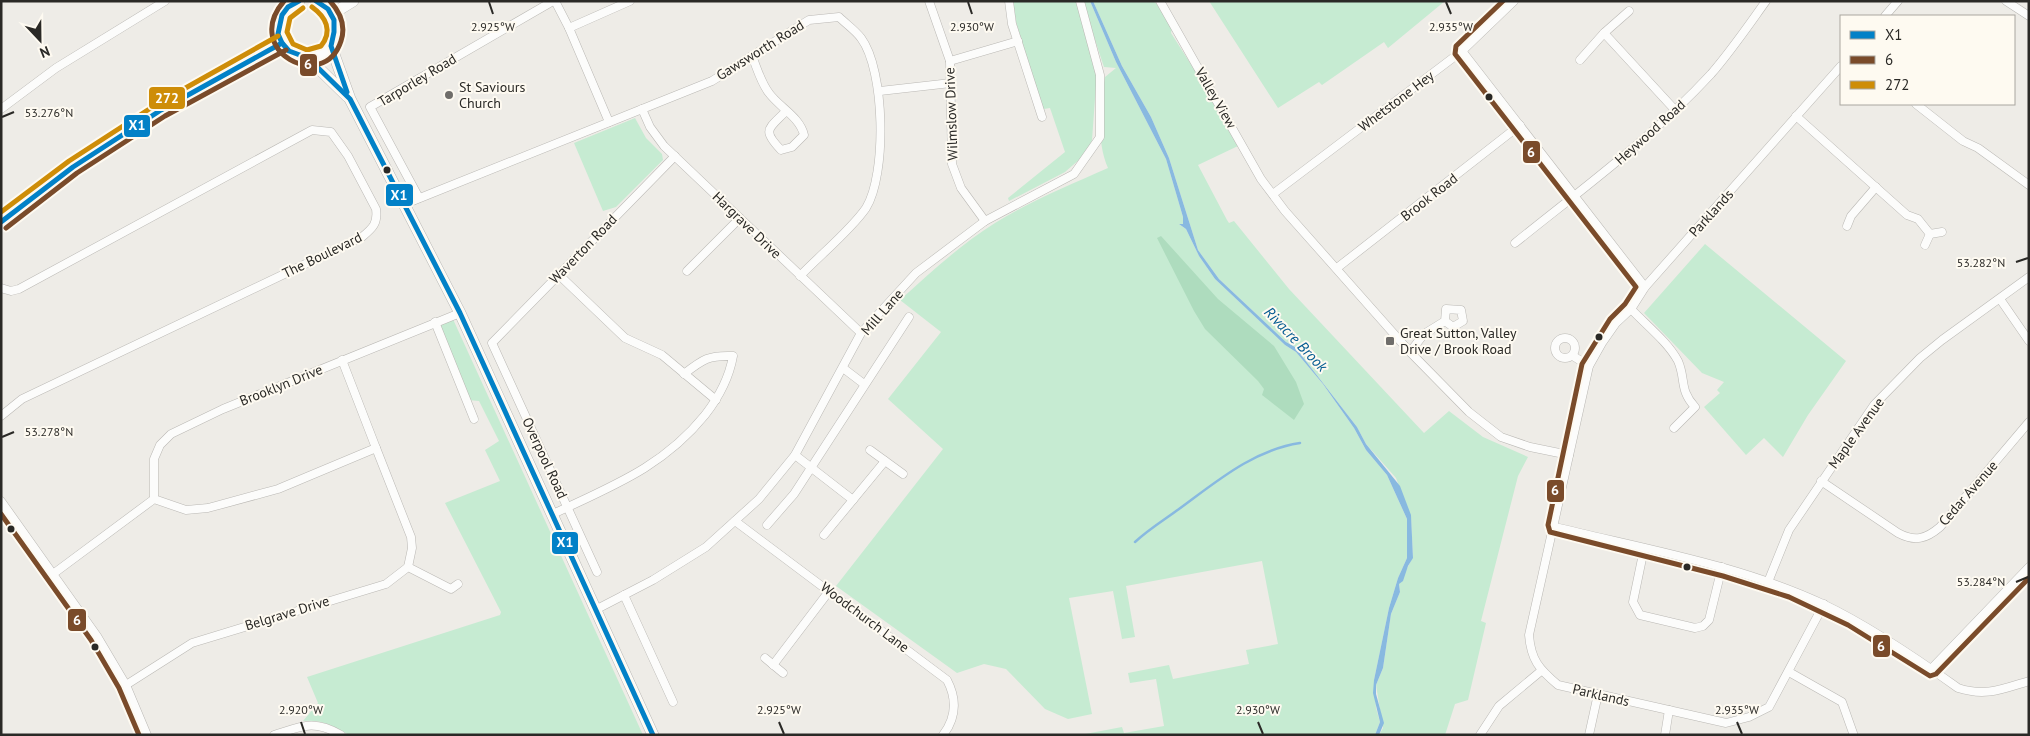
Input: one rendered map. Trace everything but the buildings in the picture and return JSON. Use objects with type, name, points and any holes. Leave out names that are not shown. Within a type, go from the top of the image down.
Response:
[{"type":"main road","points":[[1,222],[73,167],[161,110],[282,43],[278,34],[282,15],[280,1]]},
{"type":"main road","points":[[282,15],[288,7],[299,1]]},
{"type":"main road","points":[[308,58],[323,53],[330,46],[336,34],[332,14],[326,7],[316,1]]},
{"type":"main road","points":[[332,14],[353,1]]},
{"type":"main road","name":"Overpool Road","points":[[282,43],[289,51],[308,58],[350,99]]},
{"type":"main road","name":"Overpool Road","points":[[330,46],[350,99],[460,313],[653,735]]},
{"type":"street","points":[[1,109],[56,68],[166,1]]},
{"type":"street","points":[[554,1],[569,28],[609,122]]},
{"type":"street","name":"Tarporley Road","points":[[419,198],[370,108],[554,1]]},
{"type":"street","points":[[569,28],[630,1]]},
{"type":"street","name":"Wilmslow Drive","points":[[929,1],[950,61],[952,164],[961,188],[985,221]]},
{"type":"street","points":[[1009,1],[1012,24],[1042,117]]},
{"type":"street","name":"Mill Lane","points":[[597,609],[653,580],[706,546],[776,481],[795,455],[861,333],[916,273],[985,221],[1074,174],[1100,137],[1100,75],[1080,1]]},
{"type":"street","name":"Valley View","points":[[1160,1],[1240,138],[1261,179],[1410,352],[1469,412],[1501,437],[1530,447],[1570,455]]},
{"type":"street","name":"Whetstone Hey","points":[[1273,194],[1462,51],[1514,1]]},
{"type":"street","name":"Heywood Road","points":[[1515,243],[1624,157],[1675,110],[1712,73],[1766,1]]},
{"type":"street","points":[[1886,15],[1898,1]]},
{"type":"street","points":[[2006,1],[2029,16]]},
{"type":"street","points":[[1580,60],[1604,33],[1629,11]]},
{"type":"street","name":"Gawsworth Road","points":[[405,204],[712,80],[809,20],[839,18],[861,38],[874,67],[880,91],[878,170],[872,195],[865,208],[800,276]]},
{"type":"street","points":[[1604,33],[1675,110]]},
{"type":"street","points":[[950,61],[1018,41]]},
{"type":"street","points":[[1462,51],[1645,287]]},
{"type":"street","points":[[752,56],[768,92],[786,111],[803,129],[804,135],[792,147],[781,150],[770,138],[769,133],[770,128],[786,111]]},
{"type":"street","name":"Parklands","points":[[1824,604],[1769,707],[1749,717],[1726,723],[1558,686],[1541,671],[1530,652],[1530,635],[1589,366],[1616,323],[1631,309],[1645,287],[1840,67]]},
{"type":"street","points":[[880,91],[951,83]]},
{"type":"street","points":[[1917,105],[1963,140],[1978,148],[2026,182],[2029,173]]},
{"type":"street","name":"Hargrave Drive","points":[[642,109],[650,127],[674,156],[861,333]]},
{"type":"street","points":[[1796,116],[1908,215],[1918,219],[1930,234]]},
{"type":"street","name":"Brook Road","points":[[1337,268],[1520,125]]},
{"type":"street","name":"The Boulevard","points":[[1,288],[11,291],[19,289],[312,130],[331,132],[340,142],[376,209],[377,220],[372,229],[362,237],[22,399],[1,416]]},
{"type":"street","name":"Waverton Road","points":[[492,343],[674,156]]},
{"type":"street","points":[[1848,226],[1851,216],[1876,187]]},
{"type":"street","points":[[687,272],[740,218]]},
{"type":"street","points":[[1930,234],[1942,232]]},
{"type":"street","points":[[1925,245],[1930,234]]},
{"type":"street","points":[[558,274],[625,338],[662,356],[716,400]]},
{"type":"street","name":"Maple Avenue","points":[[1768,582],[1789,530],[1874,406],[1888,390],[1942,340],[2029,277]]},
{"type":"street","points":[[2000,299],[2029,341]]},
{"type":"street","points":[[1631,309],[1672,352],[1680,367],[1683,389],[1695,408],[1674,428]]},
{"type":"street","name":"Brooklyn Drive","points":[[154,500],[154,459],[160,445],[171,434],[223,409],[460,313]]},
{"type":"street","points":[[767,525],[794,494],[909,317]]},
{"type":"street","points":[[1410,352],[1424,334],[1445,321]]},
{"type":"street","points":[[435,322],[474,419]]},
{"type":"street","name":"Overpool Road","points":[[492,343],[597,572]]},
{"type":"street","points":[[553,514],[631,478],[686,438],[716,400],[728,378],[732,356],[713,356],[700,361],[684,374]]},
{"type":"street","points":[[1573,356],[1589,366]]},
{"type":"street","points":[[342,360],[411,537],[412,548],[408,568],[454,590]]},
{"type":"street","points":[[843,368],[864,384]]},
{"type":"street","name":"Cedar Avenue","points":[[1821,481],[1898,533],[1909,539],[1920,539],[1931,535],[1940,527],[2029,422]]},
{"type":"street","points":[[54,574],[154,500],[186,510],[218,506],[278,489],[376,448]]},
{"type":"street","points":[[870,450],[903,474]]},
{"type":"street","points":[[795,455],[853,500]]},
{"type":"street","points":[[824,535],[885,461]]},
{"type":"street","points":[[1,501],[96,636],[126,685],[147,735]]},
{"type":"street","name":"Woodchurch Lane","points":[[735,521],[830,590],[947,680],[952,690],[954,713],[951,724],[943,735]]},
{"type":"street","points":[[1554,527],[1722,568],[1768,582],[1824,604],[1931,669],[1958,688],[1975,693],[1989,693],[2029,681]]},
{"type":"street","points":[[1644,549],[1633,602],[1635,609],[1640,615],[1676,624],[1695,628],[1703,626],[1709,620],[1722,568]]},
{"type":"street","points":[[1931,669],[2029,567]]},
{"type":"street","name":"Belgrave Drive","points":[[126,685],[192,643],[386,584],[408,568]]},
{"type":"street","points":[[773,665],[830,590]]},
{"type":"street","points":[[624,595],[673,702]]},
{"type":"street","points":[[765,658],[783,673]]},
{"type":"street","points":[[1480,735],[1498,706],[1541,671]]},
{"type":"street","points":[[1789,672],[1842,702],[1853,733]]},
{"type":"street","points":[[1589,735],[1598,694]]},
{"type":"street","points":[[1665,735],[1669,710]]},
{"type":"street","points":[[274,735],[314,724],[328,727],[341,735]]},
{"type":"green space","points":[[1013,1],[1076,1],[1097,71],[1092,140],[1088,152],[1065,172],[1009,201],[1008,198],[1065,152],[1050,108],[1044,109],[1041,105],[1016,22]]},
{"type":"green space","points":[[1082,1],[1090,1],[1116,62],[1166,159],[1183,217],[1183,224],[1179,224],[1186,229],[1199,256],[1215,279],[1285,345],[1296,352],[1323,384],[1354,428],[1366,450],[1387,475],[1407,519],[1407,558],[1398,578],[1389,608],[1374,680],[1376,708],[1380,722],[1375,735],[1080,735],[1122,727],[1124,733],[1164,726],[1156,679],[1130,683],[1128,673],[1169,665],[1173,679],[1249,664],[1246,650],[1278,644],[1262,561],[1126,586],[1135,637],[1122,639],[1113,591],[1069,598],[1092,714],[1068,719],[1045,709],[1006,669],[984,664],[957,673],[836,586],[943,449],[888,399],[941,332],[900,300],[957,250],[995,223],[1036,200],[1108,168],[1100,135],[1100,123],[1105,77],[1116,68],[1104,67]]},
{"type":"green space","points":[[1093,1],[1152,1],[1156,3],[1172,28],[1171,33],[1211,96],[1211,100],[1238,146],[1198,165],[1227,220],[1229,223],[1234,221],[1289,289],[1424,433],[1449,411],[1483,437],[1528,457],[1518,476],[1481,621],[1486,623],[1468,700],[1455,704],[1445,735],[1379,735],[1383,728],[1376,685],[1383,668],[1391,614],[1400,592],[1399,584],[1413,557],[1411,518],[1396,478],[1366,444],[1357,427],[1295,347],[1286,342],[1219,279],[1198,250],[1169,158],[1151,117],[1122,66]]},
{"type":"green space","points":[[1209,1],[1445,1],[1388,48],[1384,42],[1322,85],[1319,82],[1278,108]]},
{"type":"green space","points":[[635,118],[646,138],[662,154],[663,160],[616,207],[603,211],[574,143]]},
{"type":"green space","points":[[1161,236],[1218,299],[1274,346],[1296,382],[1304,404],[1294,420],[1262,395],[1264,389],[1258,381],[1205,329],[1157,238]]},
{"type":"green space","points":[[1705,244],[1846,361],[1808,415],[1783,457],[1764,438],[1746,455],[1704,407],[1720,393],[1717,390],[1724,382],[1702,373],[1644,313]]},
{"type":"green space","points":[[452,317],[643,735],[349,735],[327,724],[316,721],[303,721],[318,703],[307,677],[500,615],[501,612],[445,503],[500,481],[485,450],[499,441],[479,401],[468,400],[436,323]]},
{"type":"water","points":[[1090,1],[1093,1],[1122,66],[1151,117],[1169,158],[1198,250],[1219,279],[1286,342],[1295,347],[1357,427],[1366,444],[1400,486],[1411,515],[1413,558],[1403,581],[1399,584],[1400,592],[1391,614],[1383,668],[1376,685],[1376,694],[1384,723],[1379,735],[1375,735],[1380,722],[1373,693],[1374,680],[1389,608],[1398,578],[1407,558],[1407,519],[1387,475],[1366,450],[1354,428],[1323,384],[1296,352],[1285,345],[1215,279],[1199,256],[1186,229],[1179,224],[1183,224],[1183,217],[1166,159],[1116,62]]},
{"type":"waterway","points":[[1135,542],[1236,468],[1266,452],[1300,443]]},
{"type":"transit line","name":"6","points":[[284,1],[273,19],[272,36],[279,50],[290,60],[304,65],[319,64],[332,57],[341,41],[343,30],[341,20],[337,10],[330,1]]},
{"type":"transit line","name":"X1","points":[[299,1],[288,7],[282,15],[278,34],[282,43],[289,51],[308,58],[350,99],[460,313],[653,735]]},
{"type":"transit line","name":"X1","points":[[316,1],[328,9],[334,20],[331,46],[347,92]]},
{"type":"transit line","name":"6","points":[[1503,1],[1456,46],[1455,54],[1636,287],[1625,304],[1610,319],[1582,364],[1548,525],[1550,532],[1723,576],[1789,597],[1848,625],[1930,676],[1936,674],[2029,578]]},
{"type":"transit line","name":"272","points":[[303,8],[290,18],[287,32],[293,44],[307,50],[321,46],[327,35],[324,20],[312,7]]},
{"type":"transit line","name":"272","points":[[1,212],[69,161],[157,104],[278,36]]},
{"type":"transit line","name":"X1","points":[[1,222],[73,167],[161,110],[282,43]]},
{"type":"transit line","name":"6","points":[[6,228],[77,173],[165,116],[286,50]]},
{"type":"transit line","name":"6","points":[[1,514],[91,640],[119,688],[139,735]]},
{"type":"place","name":"St Saviours Church","points":[[449,95]]},
{"type":"place","name":"Great Sutton, Valley Drive / Brook Road","points":[[1390,341]]},
{"type":"water label","name":"Rivacre Brook","points":[[1296,339]]}]
